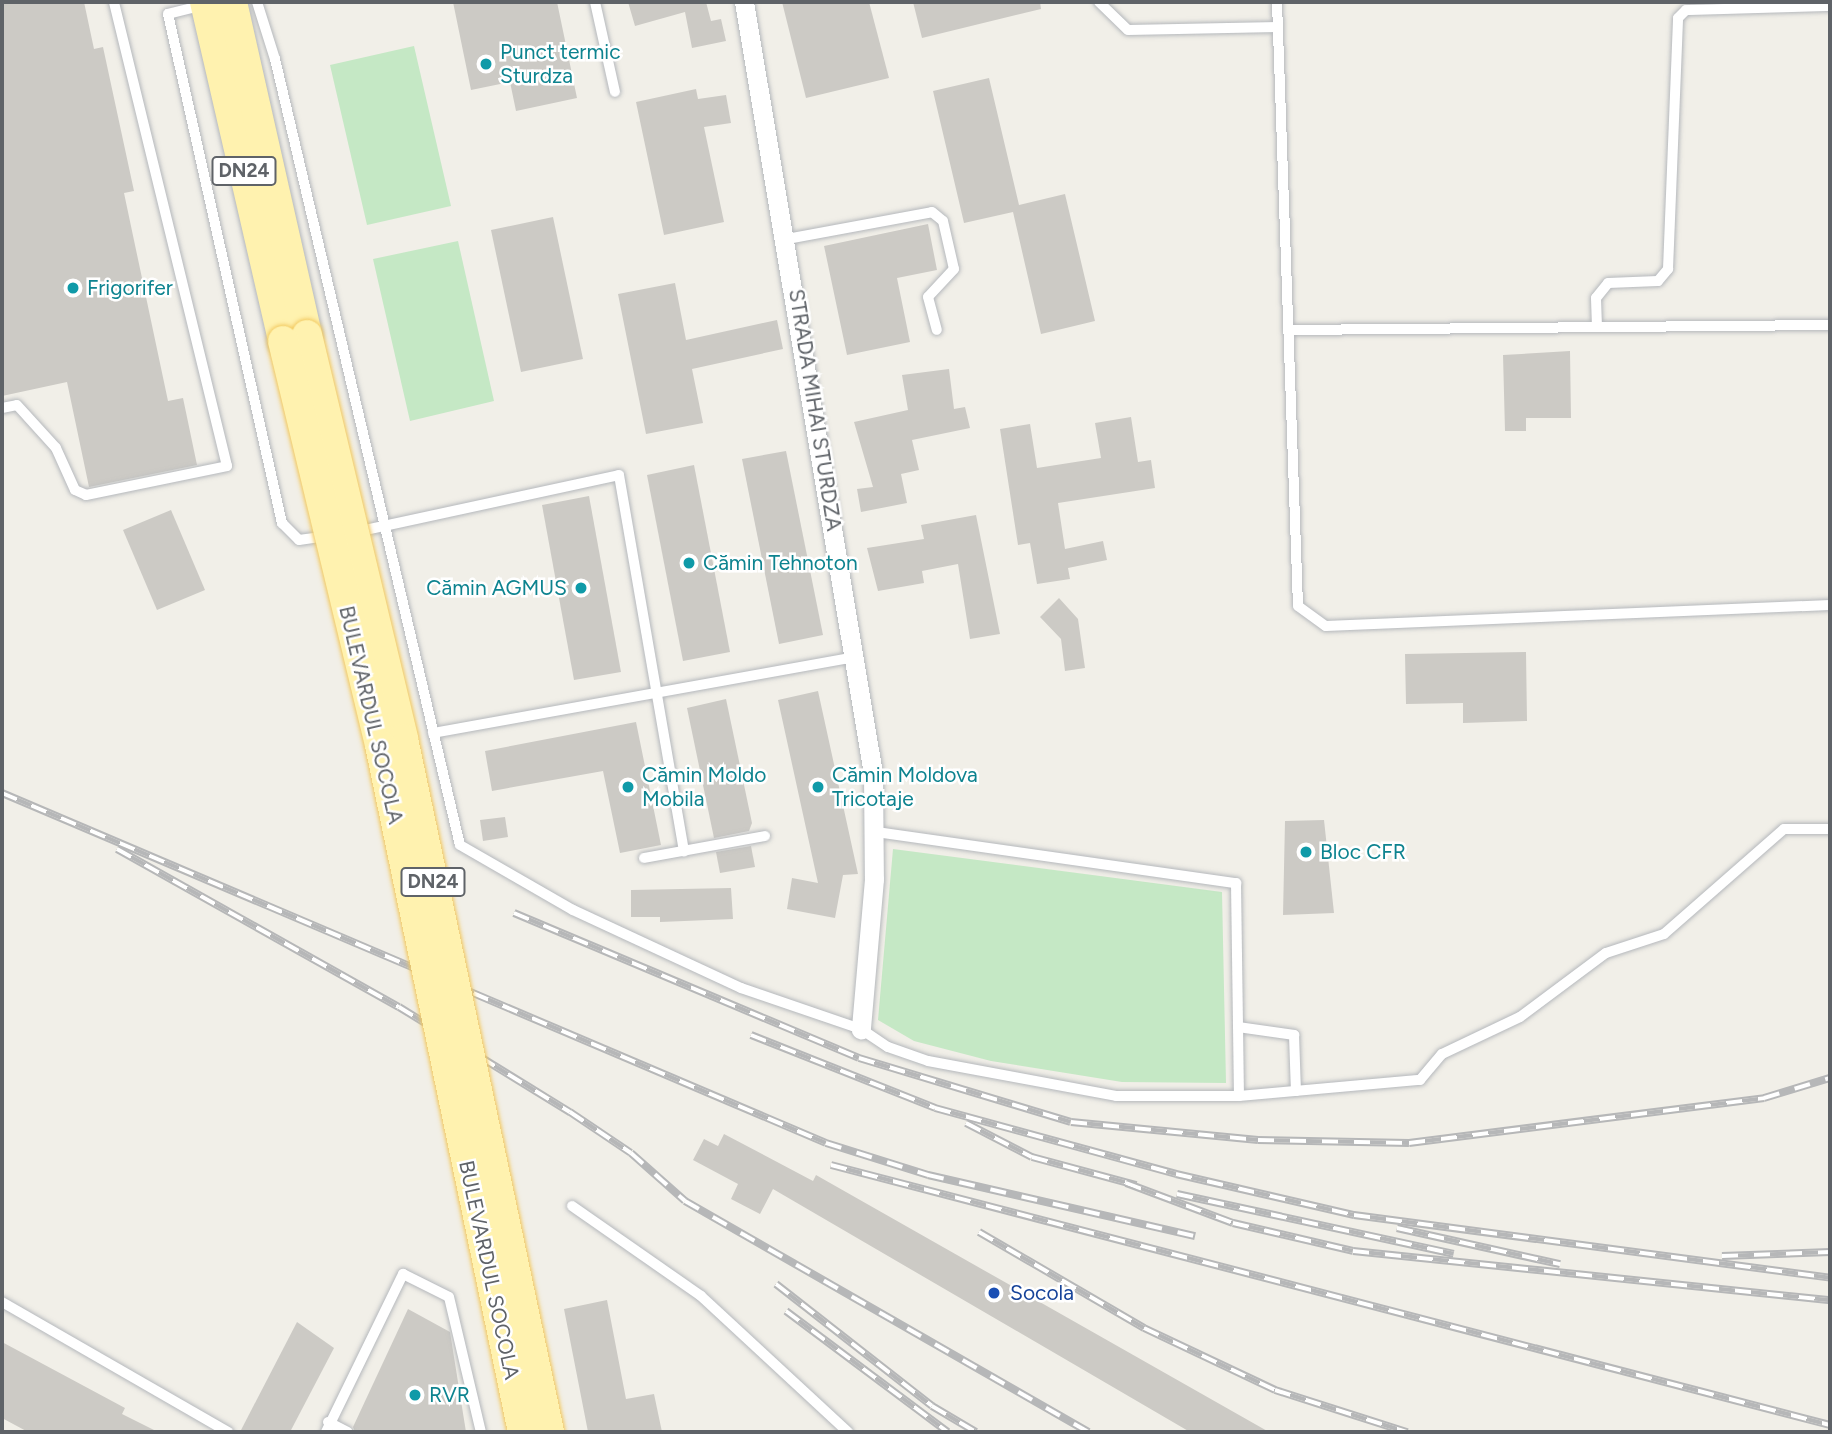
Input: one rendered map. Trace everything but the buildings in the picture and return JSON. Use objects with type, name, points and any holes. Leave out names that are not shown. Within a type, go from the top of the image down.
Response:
[{"type":"main road","name":"BULEVARDUL SOCOLA","points":[[216,3],[295,338],[523,1432]]},
{"type":"main road","name":"BULEVARDUL SOCOLA","points":[[295,338],[403,739],[549,1432]]},
{"type":"street","name":"STRADA MIHAI STURDZA","points":[[744,2],[788,239],[855,657],[876,832],[861,1029]]},
{"type":"lane","points":[[2,408],[17,405],[55,447],[75,489],[86,495],[226,466],[114,2]]},
{"type":"lane","points":[[257,2],[275,59],[460,845],[573,910],[693,965],[861,1029],[888,1047],[928,1061],[1003,1079],[1116,1096],[1239,1096],[1420,1080],[1442,1054],[1520,1017],[1606,953],[1664,934],[1784,829],[1830,829]]},
{"type":"lane","points":[[595,2],[615,92]]},
{"type":"lane","points":[[1099,2],[1128,30],[1278,27]]},
{"type":"lane","points":[[1277,2],[1298,606],[1325,626],[1830,606]]},
{"type":"lane","points":[[216,3],[168,14],[282,523],[299,540],[387,527],[619,475],[659,690],[684,851]]},
{"type":"lane","points":[[1597,327],[1596,298],[1608,283],[1658,281],[1668,269],[1678,18],[1686,10],[1830,6]]},
{"type":"lane","points":[[788,239],[932,212],[943,221],[954,269],[928,297],[937,330]]},
{"type":"lane","points":[[1289,330],[1830,324]]},
{"type":"lane","points":[[433,733],[659,690],[855,657]]},
{"type":"lane","points":[[876,832],[1236,883],[1239,1096]]},
{"type":"lane","points":[[644,858],[765,836]]},
{"type":"lane","points":[[1238,1027],[1294,1035],[1296,1091]]},
{"type":"lane","points":[[572,1206],[701,1296],[848,1432]]},
{"type":"lane","points":[[348,1432],[327,1427],[403,1274],[449,1297],[481,1432]]},
{"type":"lane","points":[[2,1302],[228,1432]]},
{"type":"green space","points":[[414,46],[451,206],[367,225],[330,65]]},
{"type":"green space","points":[[458,241],[494,401],[410,421],[373,259]]},
{"type":"green space","points":[[893,849],[1222,892],[1226,1083],[1122,1082],[991,1061],[914,1041],[878,1020]]},
{"type":"railway","points":[[2,793],[826,1143],[928,1175],[1195,1236]]},
{"type":"railway","points":[[117,849],[399,1007],[570,1112],[631,1153],[685,1201],[1088,1432]]},
{"type":"railway","points":[[514,913],[859,1058],[1071,1122],[1258,1140],[1409,1143],[1764,1098],[1830,1078]]},
{"type":"railway","points":[[751,1035],[935,1108],[1176,1174],[1354,1215],[1830,1278]]},
{"type":"railway","points":[[966,1123],[1032,1157],[1136,1185]]},
{"type":"railway","points":[[831,1165],[1830,1425]]},
{"type":"railway","points":[[1126,1183],[1233,1223],[1353,1251],[1830,1300]]},
{"type":"railway","points":[[1177,1194],[1454,1254]]},
{"type":"railway","points":[[1397,1228],[1560,1264]]},
{"type":"railway","points":[[979,1232],[1144,1328],[1275,1390],[1407,1432]]},
{"type":"railway","points":[[1722,1256],[1830,1252]]},
{"type":"railway","points":[[776,1284],[932,1406],[976,1432]]},
{"type":"railway","points":[[786,1311],[948,1432]]},
{"type":"place","name":"Punct termic Sturdza","points":[[486,64]]},
{"type":"place","name":"Frigorifer","points":[[73,288]]},
{"type":"place","name":"Cămin Tehnoton","points":[[689,563]]},
{"type":"place","name":"Cămin AGMUS","points":[[581,588]]},
{"type":"place","name":"Cămin Moldo Mobila","points":[[628,787]]},
{"type":"place","name":"Cămin Moldova Tricotaje","points":[[818,787]]},
{"type":"place","name":"Bloc CFR","points":[[1306,852]]},
{"type":"place","name":"Socola","points":[[994,1293]]},
{"type":"place","name":"RVR","points":[[415,1395]]}]
